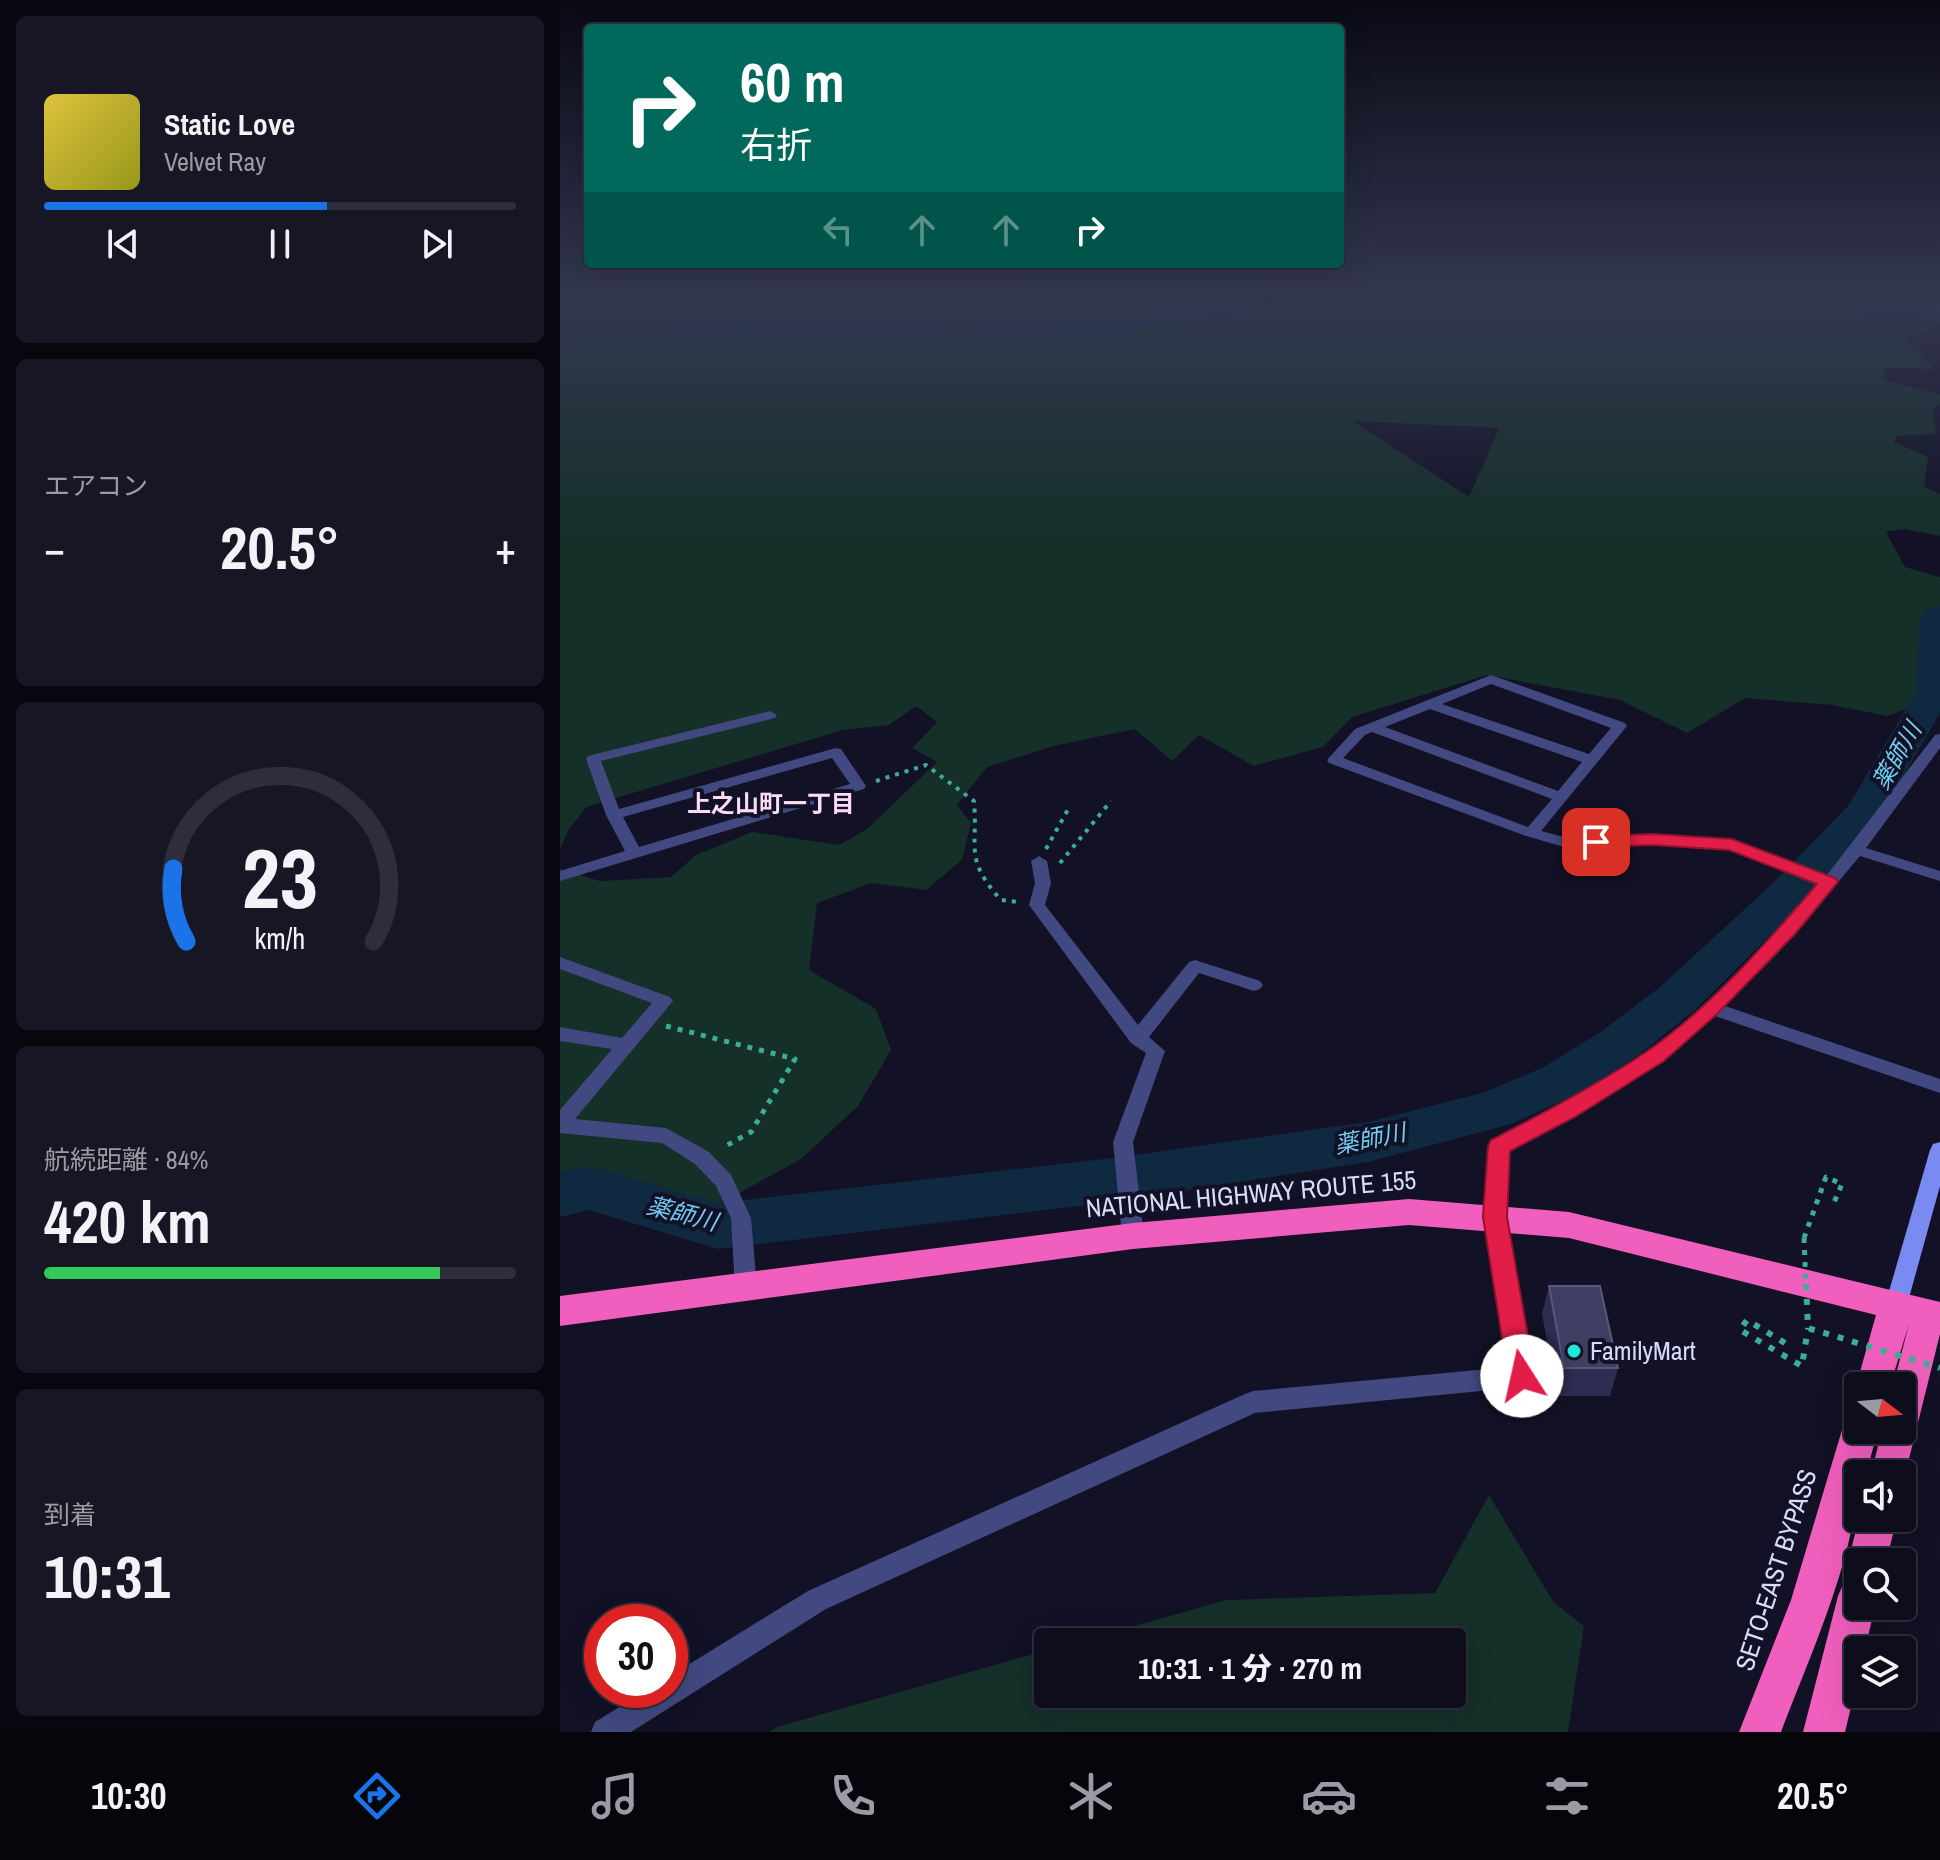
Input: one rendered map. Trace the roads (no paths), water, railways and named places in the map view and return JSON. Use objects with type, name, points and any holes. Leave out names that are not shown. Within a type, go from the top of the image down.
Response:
[{"type":"highway","name":"NATIONAL HIGHWAY ROUTE 155","points":[[560,1311],[1133,1236],[1409,1212],[1569,1225],[1921,1312]]},
{"type":"highway","points":[[1882,1372],[1921,1312]]},
{"type":"highway","points":[[1910,1372],[1921,1312]]},
{"type":"highway","name":"SETO-EAST BYPASS","points":[[1760,1732],[1811,1600],[1856,1444]]},
{"type":"highway","points":[[1824,1732],[1852,1620]]},
{"type":"street","points":[[1531,833],[1620,726],[1491,679],[1360,732],[1334,760],[1531,833],[1568,843],[1653,839],[1732,844],[1829,882]]},
{"type":"street","points":[[1430,704],[1591,760]]},
{"type":"street","points":[[634,853],[614,815],[593,759],[770,715]]},
{"type":"street","points":[[1372,727],[1561,797]]},
{"type":"street","points":[[605,1732],[817,1600],[1253,1402],[1522,1376],[1495,1217],[1499,1146],[1568,1111],[1656,1056],[1711,1008],[1829,882],[1940,738]]},
{"type":"street","points":[[560,876],[859,786],[836,752],[614,815]]},
{"type":"street","points":[[1856,850],[1940,876]]},
{"type":"street","points":[[1039,861],[1043,883],[1037,905],[1138,1038],[1156,1051],[1123,1142],[1133,1236]]},
{"type":"street","points":[[560,963],[664,1001],[560,1124]]},
{"type":"street","points":[[1138,1038],[1195,966],[1254,985]]},
{"type":"street","points":[[1711,1008],[1940,1086]]},
{"type":"street","points":[[560,1034],[626,1045]]},
{"type":"street","points":[[560,1124],[666,1136],[702,1158],[724,1181],[741,1218],[746,1288]]},
{"type":"street","points":[[1921,1312],[1940,1150]]},
{"type":"waterway","name":"薬師川","points":[[560,1195],[589,1188],[718,1226],[1113,1180],[1368,1142],[1493,1110],[1560,1081],[1619,1044],[1677,999],[1788,893],[1864,812],[1934,692],[1936,620],[1940,616]]},
{"type":"place","name":"FamilyMart","points":[[1574,1351]]},
{"type":"district","name":"上之山町一丁目","points":[[771,804]]}]
